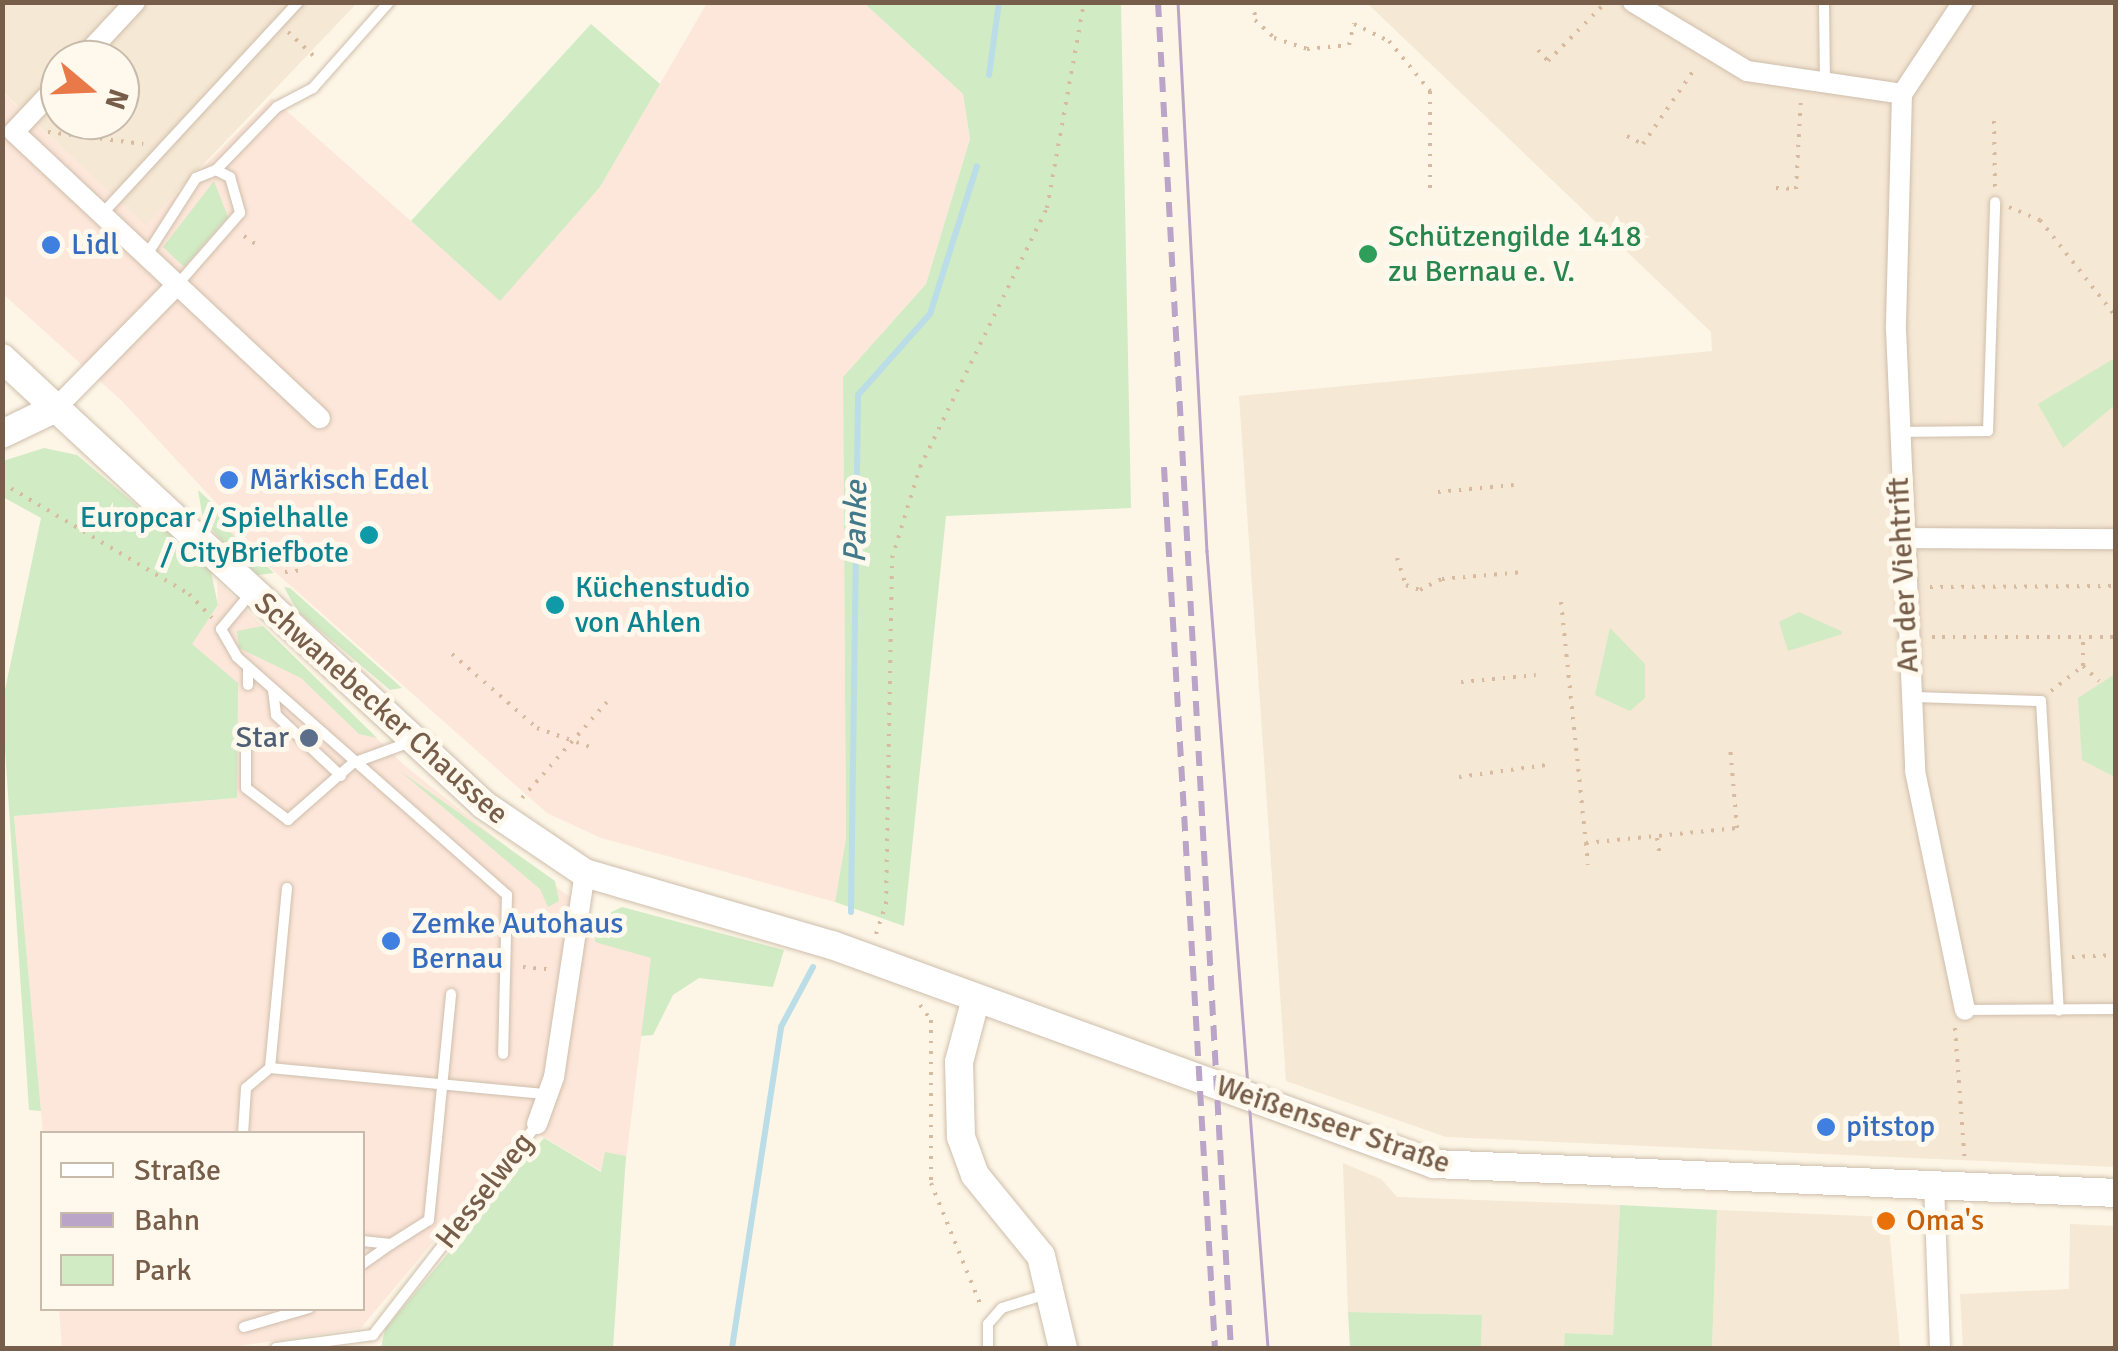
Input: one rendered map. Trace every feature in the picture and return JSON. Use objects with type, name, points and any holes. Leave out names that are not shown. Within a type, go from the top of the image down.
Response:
[{"type":"main road","name":"Schwanebecker Chaussee","points":[[2,358],[414,741],[543,852],[585,872]]},
{"type":"main road","points":[[2,434],[56,408]]},
{"type":"main road","name":"Weißenseer Straße","points":[[585,872],[871,949],[976,998],[1461,1169],[2116,1192]]},
{"type":"main road","points":[[976,998],[959,1062],[961,1137],[975,1175],[1041,1256],[1063,1348]]},
{"type":"street","points":[[100,40],[135,2]]},
{"type":"street","points":[[1632,2],[1699,48],[1802,84],[1825,83],[1902,94],[1964,2]]},
{"type":"street","name":"An der Viehtrift","points":[[1902,94],[1897,432],[1910,697],[1916,771],[1959,1010]]},
{"type":"street","points":[[40,104],[14,132],[320,418]]},
{"type":"street","points":[[56,408],[177,285]]},
{"type":"street","points":[[1902,538],[2116,539]]},
{"type":"street","name":"Hesselweg","points":[[537,1124],[548,1094],[585,872]]},
{"type":"street","points":[[1934,1184],[1940,1348]]},
{"type":"lane","points":[[102,214],[298,2]]},
{"type":"lane","points":[[146,256],[189,186],[216,170],[277,106],[329,70],[389,2]]},
{"type":"lane","points":[[1824,2],[1825,83]]},
{"type":"lane","points":[[177,285],[240,212],[240,190],[216,170]]},
{"type":"lane","points":[[1897,432],[1988,431],[1995,202]]},
{"type":"lane","points":[[252,592],[222,629],[248,666],[507,895],[510,966],[502,1054]]},
{"type":"lane","points":[[248,666],[248,685]]},
{"type":"lane","points":[[273,689],[276,716],[341,776]]},
{"type":"lane","points":[[1910,697],[2041,702],[2058,1010]]},
{"type":"lane","points":[[246,744],[246,788],[288,820],[354,763],[414,741]]},
{"type":"lane","points":[[243,1131],[246,1088],[270,1068],[287,888]]},
{"type":"lane","points":[[365,1262],[429,1220],[450,994]]},
{"type":"lane","points":[[1959,1010],[2116,1009]]},
{"type":"lane","points":[[270,1068],[548,1094]]},
{"type":"lane","name":"Hesselweg","points":[[373,1335],[537,1124]]},
{"type":"lane","points":[[365,1240],[390,1244]]},
{"type":"lane","points":[[988,1348],[988,1324],[1002,1308],[1052,1293]]},
{"type":"lane","points":[[244,1327],[299,1311]]},
{"type":"lane","points":[[276,1348],[373,1335],[373,1348]]},
{"type":"path","points":[[871,949],[886,904],[900,521],[1046,208],[1084,2]]},
{"type":"path","points":[[1254,2],[1256,20],[1274,38],[1307,49],[1349,45],[1354,24],[1389,41],[1430,91],[1430,188]]},
{"type":"path","points":[[1538,50],[1548,60],[1606,2]]},
{"type":"path","points":[[278,24],[329,70]]},
{"type":"path","points":[[1627,136],[1643,144],[1699,63],[1699,48]]},
{"type":"path","points":[[1776,188],[1796,190],[1802,84]]},
{"type":"path","points":[[1994,122],[1995,202],[2040,220],[2116,317]]},
{"type":"path","points":[[14,132],[161,150]]},
{"type":"path","points":[[2,483],[188,594],[222,629]]},
{"type":"path","points":[[1438,492],[1514,486]]},
{"type":"path","points":[[1397,558],[1406,585],[1420,590],[1442,580],[1524,572]]},
{"type":"path","points":[[285,572],[302,570]]},
{"type":"path","points":[[1918,587],[2116,586]]},
{"type":"path","points":[[1561,602],[1588,865]]},
{"type":"path","points":[[1908,637],[2116,637]]},
{"type":"path","points":[[2083,637],[2083,666],[2099,681]]},
{"type":"path","points":[[452,654],[537,728],[575,738],[590,747]]},
{"type":"path","points":[[2041,702],[2083,666]]},
{"type":"path","points":[[1461,682],[1536,675]]},
{"type":"path","points":[[522,798],[608,702]]},
{"type":"path","points":[[1586,843],[1737,828],[1730,746]]},
{"type":"path","points":[[1459,777],[1546,765]]},
{"type":"path","points":[[1657,836],[1660,858]]},
{"type":"path","points":[[2058,958],[2116,955]]},
{"type":"path","points":[[510,966],[568,970]]},
{"type":"path","points":[[1959,1010],[1965,1163]]},
{"type":"path","points":[[2116,1306],[2116,1328]]},
{"type":"shaded area","points":[[2,3],[357,3],[145,226],[54,140],[140,140],[140,40],[40,40],[40,127],[3,92]]},
{"type":"shaded area","points":[[707,3],[864,3],[963,94],[970,139],[926,284],[843,377],[846,838],[835,902],[601,838],[547,813],[230,532],[232,520],[121,400],[3,294],[2,92],[40,127],[40,140],[54,140],[145,225],[272,98],[500,300],[600,187]]},
{"type":"shaded area","points":[[1367,3],[2115,3],[2115,1167],[1446,1137],[1286,1081],[1239,396],[1712,351],[1711,332]]},
{"type":"shaded area","points":[[217,581],[404,765],[597,919],[653,943],[623,1184],[528,1128],[361,1328],[226,1348],[62,1348],[59,1311],[365,1311],[365,1131],[43,1131],[14,816],[237,798],[191,644],[218,606]]},
{"type":"shaded area","points":[[1343,1163],[1381,1179],[1397,1197],[1620,1205],[1613,1335],[1566,1333],[1564,1348],[1481,1348],[1482,1315],[1348,1312]]},
{"type":"shaded area","points":[[1717,1210],[1888,1217],[1900,1348],[1712,1348]]},
{"type":"shaded area","points":[[2070,1224],[2115,1226],[2115,1348],[1963,1348],[1960,1294],[2069,1289]]},
{"type":"green space","points":[[864,3],[1121,3],[1131,508],[946,516],[904,926],[835,902],[846,838],[843,377],[926,284],[970,139],[963,94]]},
{"type":"green space","points":[[591,24],[660,84],[600,187],[500,301],[411,221]]},
{"type":"green space","points":[[214,181],[228,217],[184,267],[163,247]]},
{"type":"green space","points":[[2115,358],[2115,405],[2063,448],[2038,404]]},
{"type":"green space","points":[[44,448],[77,455],[210,567],[218,605],[192,644],[238,683],[237,798],[14,816],[41,1111],[29,1110],[2,704],[41,518],[3,497],[3,461]]},
{"type":"green space","points":[[198,490],[232,521],[230,532],[274,573],[258,575],[230,550],[203,519]]},
{"type":"green space","points":[[284,587],[290,588],[402,688],[390,690],[297,611]]},
{"type":"green space","points":[[1799,612],[1842,634],[1788,651],[1779,622]]},
{"type":"green space","points":[[263,626],[377,738],[359,734],[301,678],[239,648],[237,631]]},
{"type":"green space","points":[[1610,628],[1645,664],[1645,698],[1630,711],[1595,695]]},
{"type":"green space","points":[[2115,674],[2115,777],[2082,760],[2078,698]]},
{"type":"green space","points":[[400,771],[555,881],[559,901],[548,907],[540,889]]},
{"type":"green space","points":[[622,907],[784,950],[773,987],[699,978],[673,995],[653,1035],[641,1036],[651,958],[595,942],[597,919]]},
{"type":"green space","points":[[544,1138],[601,1172],[605,1152],[626,1156],[613,1348],[381,1348],[385,1329]]},
{"type":"green space","points":[[1620,1205],[1717,1210],[1712,1348],[1564,1348],[1565,1333],[1613,1335]]},
{"type":"green space","points":[[1348,1312],[1482,1315],[1481,1348],[1350,1348]]},
{"type":"waterway","name":"Panke","points":[[989,75],[999,2]]},
{"type":"waterway","name":"Panke","points":[[851,912],[858,395],[930,314],[977,166]]},
{"type":"waterway","name":"Panke","points":[[732,1348],[781,1027],[813,967]]},
{"type":"tram line","points":[[1178,2],[1207,551],[1268,1348]]},
{"type":"railway","points":[[1158,2],[1231,1348]]},
{"type":"railway","points":[[1164,467],[1215,1348]]},
{"type":"place","name":"Lidl","points":[[51,245]]},
{"type":"place","name":"Schützengilde 1418 zu Bernau e. V.","points":[[1368,254]]},
{"type":"place","name":"Märkisch Edel","points":[[229,480]]},
{"type":"place","name":"Europcar / Spielhalle / CityBriefbote","points":[[369,535]]},
{"type":"place","name":"Küchenstudio von Ahlen","points":[[555,605]]},
{"type":"place","name":"Star","points":[[309,738]]},
{"type":"place","name":"Zemke Autohaus Bernau","points":[[391,941]]},
{"type":"place","name":"pitstop","points":[[1826,1127]]},
{"type":"place","name":"Oma's","points":[[1886,1221]]}]
